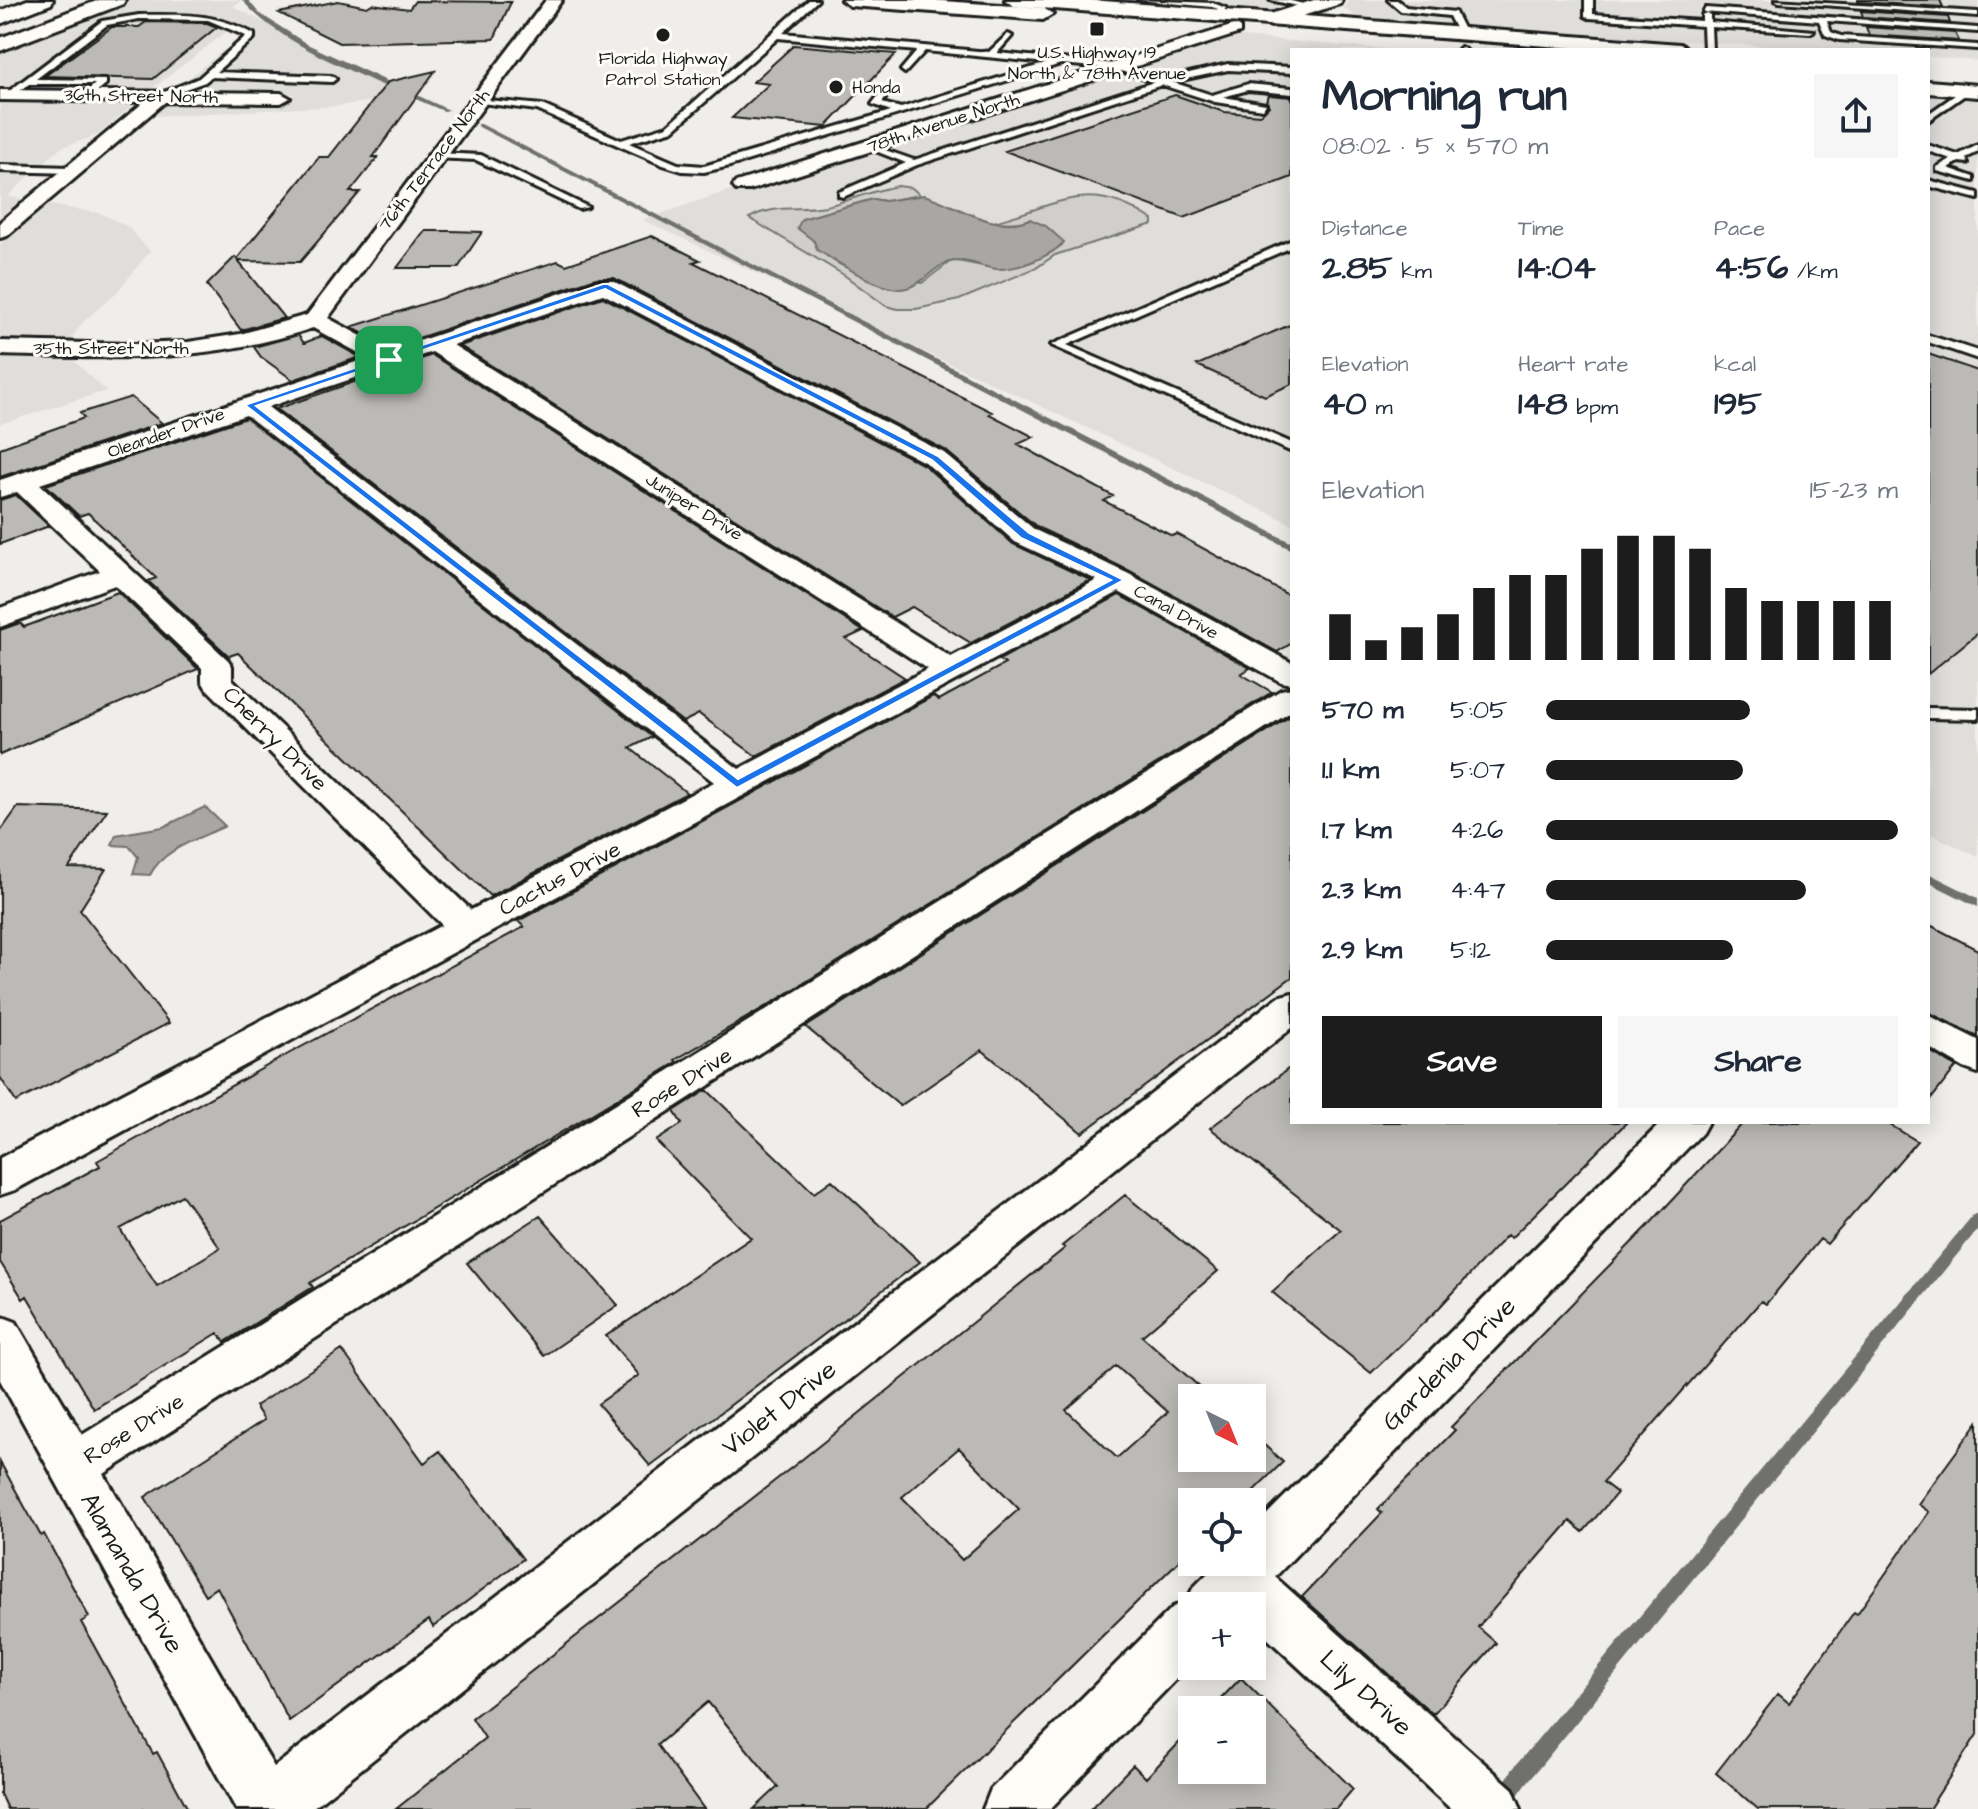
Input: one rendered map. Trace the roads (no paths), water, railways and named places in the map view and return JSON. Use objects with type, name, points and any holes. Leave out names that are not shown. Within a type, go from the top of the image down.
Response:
[{"type":"main road","points":[[0,4],[10,0]]},
{"type":"main road","points":[[0,18],[44,0]]},
{"type":"main road","points":[[0,45],[116,0]]},
{"type":"main road","points":[[850,0],[1008,5],[1102,3],[1218,16],[1388,28]]},
{"type":"main road","points":[[1008,5],[1031,10],[1234,24],[1271,20],[1335,0]]},
{"type":"main road","points":[[1335,0],[1333,7],[1350,19],[1465,46]]},
{"type":"main road","points":[[1008,5],[1234,30],[1465,46],[1572,48]]},
{"type":"main road","points":[[1234,30],[1353,26]]},
{"type":"main road","points":[[1930,69],[1976,84]]},
{"type":"main road","points":[[1930,87],[1976,84]]},
{"type":"street","name":"76th Terrace North","points":[[315,320],[554,0]]},
{"type":"street","name":"78th Avenue North","points":[[743,186],[1234,30]]},
{"type":"street","name":"36th Street North","points":[[4,95],[281,98]]},
{"type":"street","points":[[0,232],[160,97]]},
{"type":"street","name":"Oleander Drive","points":[[11,486],[438,345],[605,286]]},
{"type":"street","name":"Canal Drive","points":[[605,286],[935,458],[1025,536],[1119,580],[1290,674]]},
{"type":"street","points":[[315,320],[389,360]]},
{"type":"street","name":"35th Street North","points":[[0,348],[159,350],[211,346],[258,338],[315,320]]},
{"type":"street","name":"Juniper Drive","points":[[438,345],[951,670]]},
{"type":"street","points":[[249,405],[737,784]]},
{"type":"street","name":"Cherry Drive","points":[[11,486],[118,574],[217,666],[217,681],[467,928]]},
{"type":"street","points":[[0,618],[118,574]]},
{"type":"street","name":"Cactus Drive","points":[[0,1178],[1119,580]]},
{"type":"street","name":"Rose Drive","points":[[72,1468],[1290,698]]},
{"type":"street","name":"Violet Drive","points":[[267,1809],[1290,1009]]},
{"type":"street","points":[[1930,1030],[1978,1058]]},
{"type":"street","name":"Gardenia Drive","points":[[1225,1592],[1686,1124]]},
{"type":"street","name":"Alamanda Drive","points":[[0,1336],[267,1809]]},
{"type":"street","name":"Lily Drive","points":[[1266,1625],[1475,1793]]},
{"type":"street","points":[[1011,1809],[1178,1639]]},
{"type":"lane","points":[[621,143],[670,128],[814,0]]},
{"type":"lane","points":[[1142,0],[1213,5],[1222,8],[1218,16]]},
{"type":"lane","points":[[1392,0],[1404,9],[1452,14],[1465,46]]},
{"type":"lane","points":[[1589,0],[1589,16],[1810,31]]},
{"type":"lane","points":[[1705,0],[1708,48]]},
{"type":"lane","points":[[1779,0],[1978,14]]},
{"type":"lane","points":[[1706,10],[1978,30]]},
{"type":"lane","points":[[4,95],[105,23],[139,17],[208,18],[224,22],[251,36],[202,80],[160,97]]},
{"type":"lane","points":[[1822,19],[1828,33],[1839,38],[1978,47]]},
{"type":"lane","points":[[776,35],[1116,67],[1212,98],[1263,106]]},
{"type":"lane","points":[[991,55],[1008,36]]},
{"type":"lane","points":[[905,70],[923,48]]},
{"type":"lane","points":[[477,102],[539,107],[686,170],[698,171],[1065,60]]},
{"type":"lane","points":[[843,194],[914,163],[1162,82],[1228,67],[1290,70]]},
{"type":"lane","points":[[208,74],[332,79]]},
{"type":"lane","points":[[26,81],[103,82],[86,96]]},
{"type":"lane","points":[[1930,117],[1976,84]]},
{"type":"lane","points":[[1212,98],[1248,87],[1290,91]]},
{"type":"lane","points":[[885,93],[876,104],[903,110]]},
{"type":"lane","points":[[871,146],[914,163]]},
{"type":"lane","points":[[1930,148],[1973,154]]},
{"type":"lane","points":[[1973,154],[1940,169],[1974,180]]},
{"type":"lane","points":[[437,156],[478,157],[583,207]]},
{"type":"lane","points":[[0,168],[71,170]]},
{"type":"lane","points":[[1953,189],[1974,180]]},
{"type":"lane","points":[[1930,183],[1978,196]]},
{"type":"lane","points":[[1290,244],[1057,345],[1290,447]]},
{"type":"lane","points":[[1930,339],[1978,355]]},
{"type":"lane","points":[[1930,713],[1978,714]]},
{"type":"waterway","points":[[245,0],[257,14],[305,45],[446,110]]},
{"type":"waterway","points":[[479,125],[1290,546]]},
{"type":"waterway","points":[[1930,878],[1978,903]]},
{"type":"waterway","points":[[1497,1809],[1519,1777],[1978,1219]]},
{"type":"place","name":"U.S. Highway 19 North & 78th Avenue","points":[[1097,29]]},
{"type":"place","name":"Florida Highway Patrol Station","points":[[663,35]]},
{"type":"place","name":"Honda","points":[[836,87]]}]
